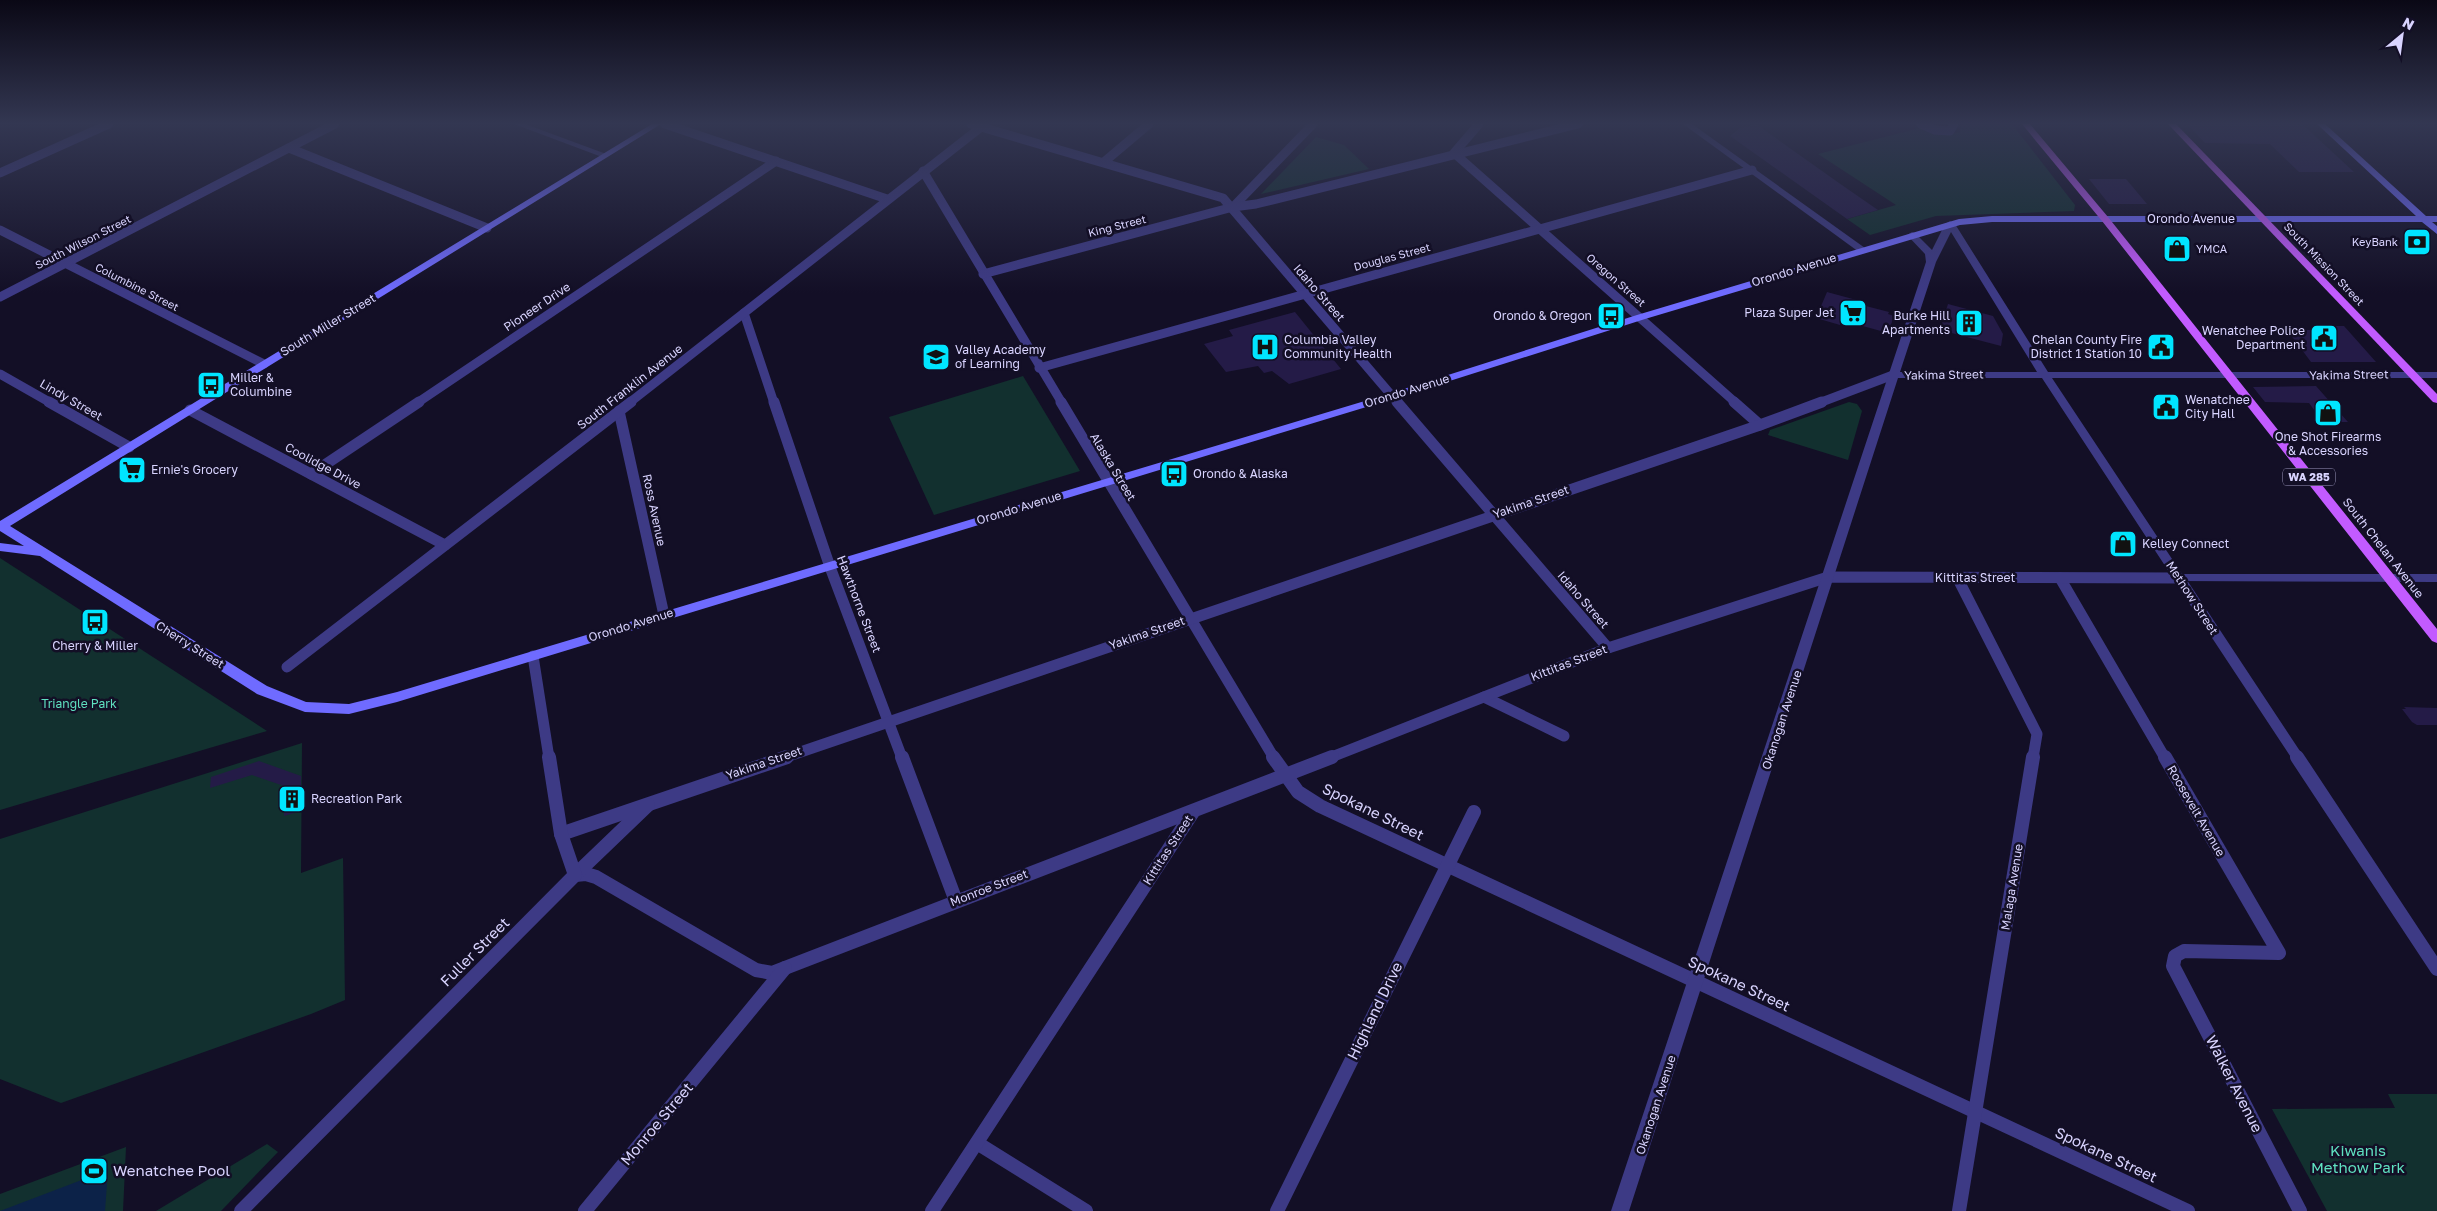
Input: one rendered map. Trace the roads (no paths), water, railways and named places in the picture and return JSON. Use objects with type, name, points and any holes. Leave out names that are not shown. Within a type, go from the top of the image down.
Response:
[{"type":"main road","name":"South Miller Street","points":[[0,526],[563,181]]},
{"type":"main road","name":"South Chelan Avenue","points":[[2073,181],[2437,638]]},
{"type":"main road","name":"South Mission Street","points":[[2226,181],[2437,400]]},
{"type":"main road","points":[[2382,181],[2437,231]]},
{"type":"main road","name":"Orondo Avenue","points":[[397,697],[664,614],[830,567],[1107,481],[1392,396],[1641,316],[1966,220],[2437,219]]},
{"type":"main road","name":"Cherry Street","points":[[0,526],[262,690],[305,707],[349,708],[397,697]]},
{"type":"main road","points":[[0,547],[44,553]]},
{"type":"street","name":"South Wilson Street","points":[[0,297],[226,181]]},
{"type":"street","points":[[369,181],[486,228]]},
{"type":"street","name":"Pioneer Drive","points":[[311,474],[747,181]]},
{"type":"street","points":[[834,181],[888,199]]},
{"type":"street","name":"South Franklin Avenue","points":[[287,667],[620,411],[911,181]]},
{"type":"street","name":"Alaska Street","points":[[929,181],[1284,775]]},
{"type":"street","name":"Idaho Street","points":[[1165,181],[1223,198],[1234,207],[1237,214],[1303,293],[1608,648]]},
{"type":"street","points":[[1234,207],[1260,181]]},
{"type":"street","name":"King Street","points":[[983,274],[1234,207],[1256,204],[1347,181]]},
{"type":"street","name":"Oregon Street","points":[[1486,181],[1641,316],[1760,425]]},
{"type":"street","name":"Douglas Street","points":[[1040,368],[1303,293],[1714,181]]},
{"type":"street","points":[[1766,181],[1862,250]]},
{"type":"street","name":"Okanogan Avenue","points":[[1620,1211],[1697,982],[1893,375],[1931,262],[1950,224]]},
{"type":"street","name":"Methow Street","points":[[1950,224],[2044,374],[2437,969]]},
{"type":"street","name":"Columbine Street","points":[[0,230],[264,364]]},
{"type":"street","points":[[1912,235],[1930,253],[1931,262]]},
{"type":"street","name":"Hawthorne Street","points":[[744,313],[830,567],[956,901]]},
{"type":"street","name":"Lindy Street","points":[[0,374],[129,447]]},
{"type":"street","name":"Yakima Street","points":[[562,834],[652,801],[1760,425],[1893,375],[2437,375]]},
{"type":"street","name":"Coolidge Drive","points":[[190,410],[445,545]]},
{"type":"street","name":"Ross Avenue","points":[[620,411],[664,614]]},
{"type":"street","name":"Kittitas Street","points":[[932,1211],[1192,812],[1608,648],[1828,577],[1958,579],[2437,578]]},
{"type":"street","name":"Roosevelt Avenue","points":[[2060,578],[2279,953],[2184,951],[2175,956]]},
{"type":"street","name":"Malaga Avenue","points":[[1958,579],[2036,734],[1959,1211]]},
{"type":"street","points":[[533,656],[562,834],[576,875]]},
{"type":"street","points":[[1484,696],[1564,736]]},
{"type":"street","name":"Spokane Street","points":[[1284,775],[1298,792],[1320,806],[2188,1211]]},
{"type":"street","name":"Yakima Street","points":[[576,875],[652,801]]},
{"type":"street","name":"Monroe Street","points":[[576,875],[586,874],[604,882],[756,970],[772,973],[1192,812]]},
{"type":"street","name":"Highland Drive","points":[[1277,1211],[1474,812]]},
{"type":"street","name":"Fuller Street","points":[[241,1211],[576,875]]},
{"type":"street","name":"Walker Avenue","points":[[2175,956],[2173,966],[2300,1211]]},
{"type":"street","name":"Monroe Street","points":[[585,1211],[786,967]]},
{"type":"street","points":[[977,1144],[1086,1211]]},
{"type":"water","points":[[108,1170],[105,1211],[0,1211]]},
{"type":"place","name":"KeyBank","points":[[2417,242]]},
{"type":"place","name":"YMCA","points":[[2177,249]]},
{"type":"place","name":"Plaza Super Jet","points":[[1853,313]]},
{"type":"place","name":"Orondo & Oregon","points":[[1611,316]]},
{"type":"place","name":"Burke Hill Apartments","points":[[1969,323]]},
{"type":"place","name":"Wenatchee Police Department","points":[[2324,338]]},
{"type":"place","name":"Columbia Valley Community Health","points":[[1265,347]]},
{"type":"place","name":"Chelan County Fire District 1 Station 10","points":[[2161,347]]},
{"type":"place","name":"Valley Academy of Learning","points":[[936,357]]},
{"type":"place","name":"Miller & Columbine","points":[[211,385]]},
{"type":"place","name":"Wenatchee City Hall","points":[[2166,407]]},
{"type":"place","name":"One Shot Firearms & Accessories","points":[[2328,413]]},
{"type":"place","name":"Ernie's Grocery","points":[[132,470]]},
{"type":"place","name":"Orondo & Alaska","points":[[1174,474]]},
{"type":"place","name":"Kelley Connect","points":[[2123,544]]},
{"type":"place","name":"Cherry & Miller","points":[[95,622]]},
{"type":"place","name":"Recreation Park","points":[[292,799]]},
{"type":"place","name":"Wenatchee Pool","points":[[94,1171]]},
{"type":"park label","name":"Triangle Park","points":[[79,704]]},
{"type":"park label","name":"Kiwanis Methow Park","points":[[2358,1160]]}]
